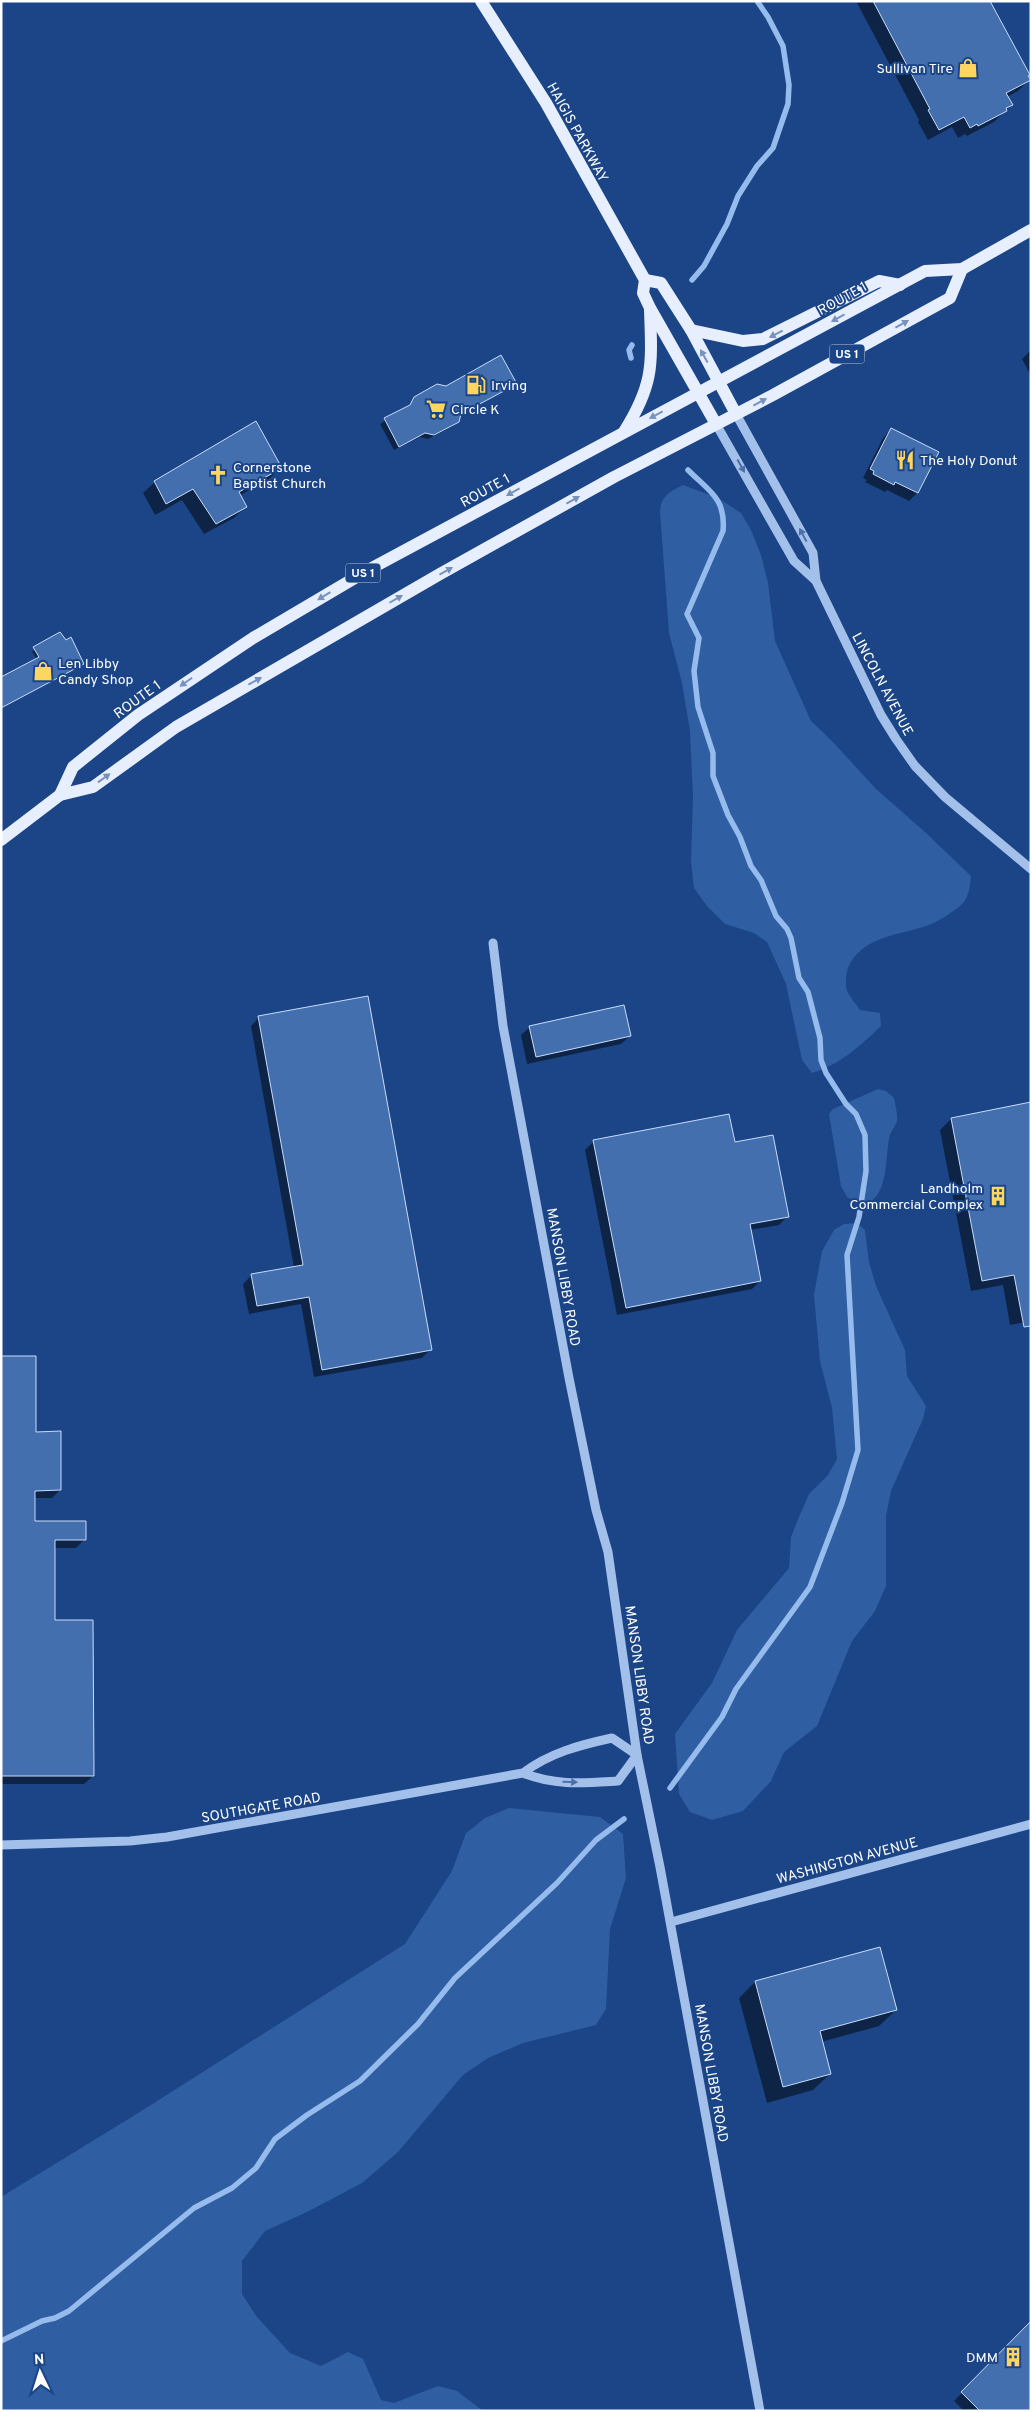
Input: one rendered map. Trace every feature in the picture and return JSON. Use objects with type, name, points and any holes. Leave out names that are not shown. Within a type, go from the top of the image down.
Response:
[{"type":"main road","name":"HAIGIS PARKWAY","points":[[481,1],[506,37],[546,102],[645,280],[643,293],[650,308],[716,424]]},
{"type":"main road","name":"ROUTE 1","points":[[60,795],[73,767],[138,715],[253,638],[370,569],[925,271],[962,268],[1031,230]]},
{"type":"main road","name":"ROUTE 1","points":[[1,840],[60,795],[93,787],[176,727],[469,557],[614,476],[736,414],[950,298],[962,268]]},
{"type":"main road","points":[[645,280],[661,283],[691,330],[736,414]]},
{"type":"main road","points":[[691,330],[743,341],[763,340],[880,281],[900,285]]},
{"type":"main road","points":[[623,433],[638,409],[649,380],[651,351],[650,308]]},
{"type":"street","name":"LINCOLN AVENUE","points":[[736,414],[813,553],[816,581],[881,714],[906,753],[944,797],[1031,868]]},
{"type":"street","name":"LINCOLN AVENUE","points":[[716,424],[794,561],[816,581]]},
{"type":"street","name":"MANSON LIBBY ROAD","points":[[493,943],[503,1026],[569,1378],[596,1510],[608,1552],[637,1755],[671,1922],[760,2411]]},
{"type":"street","name":"SOUTHGATE ROAD","points":[[1,1845],[130,1841],[167,1837],[523,1773],[539,1761],[582,1745],[612,1738],[637,1755],[618,1780],[588,1783],[544,1781],[523,1773]]},
{"type":"street","name":"WASHINGTON AVENUE","points":[[671,1922],[1031,1824]]},
{"type":"shaded area","points":[[683,485],[718,498],[741,513],[751,530],[761,555],[768,583],[775,641],[811,721],[876,789],[971,876],[966,899],[950,913],[929,925],[872,943],[854,957],[848,968],[847,991],[860,1010],[880,1013],[881,1026],[858,1047],[841,1059],[812,1073],[802,1060],[786,984],[767,942],[754,933],[725,924],[707,906],[694,888],[691,862],[693,796],[690,731],[682,683],[669,633],[660,512],[664,498]]},
{"type":"shaded area","points":[[878,1089],[886,1091],[894,1098],[897,1121],[890,1136],[886,1168],[881,1188],[877,1196],[870,1202],[861,1205],[847,1197],[841,1186],[829,1114],[833,1109]]},
{"type":"shaded area","points":[[857,1223],[865,1230],[869,1262],[876,1286],[905,1350],[907,1376],[926,1406],[923,1419],[891,1491],[886,1516],[886,1586],[875,1611],[852,1641],[817,1726],[784,1752],[771,1781],[743,1811],[712,1820],[690,1812],[679,1794],[675,1734],[712,1683],[737,1630],[789,1568],[791,1537],[809,1494],[828,1475],[837,1459],[832,1408],[820,1361],[814,1295],[822,1251],[834,1230],[844,1224]]},
{"type":"shaded area","points":[[509,1808],[600,1817],[623,1834],[626,1878],[610,1929],[606,2009],[596,2025],[523,2043],[488,2058],[463,2075],[398,2152],[362,2183],[307,2212],[265,2231],[242,2261],[242,2294],[257,2317],[290,2353],[321,2366],[348,2352],[363,2359],[381,2400],[394,2403],[438,2386],[457,2391],[483,2411],[1,2411],[1,2197],[135,2115],[405,1944],[452,1871],[466,1833],[485,1818]]},
{"type":"building","name":"Sullivan Tire","points":[[873,1],[990,1],[1031,80],[1006,93],[1013,105],[1006,108],[1007,111],[978,126],[977,124],[970,128],[964,117],[939,130],[928,110],[930,109]]},
{"type":"building","points":[[501,355],[517,384],[461,414],[459,422],[434,435],[425,433],[399,447],[384,418],[410,405],[414,397],[437,384],[446,386]]},
{"type":"building","name":"Cornerstone Baptist Church","points":[[256,421],[282,468],[239,492],[247,507],[216,524],[193,489],[166,504],[154,481]]},
{"type":"building","name":"The Holy Donut","points":[[891,428],[939,452],[918,493],[895,482],[894,485],[873,474],[874,471],[870,469]]},
{"type":"building","name":"Len Libby Candy Shop","points":[[60,632],[66,640],[71,637],[84,664],[1,708],[1,677],[39,657],[33,647]]},
{"type":"building","points":[[368,996],[432,1350],[322,1370],[309,1297],[257,1306],[251,1274],[303,1265],[258,1016]]},
{"type":"building","points":[[624,1005],[631,1036],[536,1057],[529,1026]]},
{"type":"building","name":"Landholm Commercial Complex","points":[[1031,1102],[1031,1326],[1024,1327],[1014,1275],[982,1281],[951,1118]]},
{"type":"building","points":[[729,1114],[735,1142],[773,1135],[789,1217],[750,1224],[761,1281],[626,1308],[593,1140]]},
{"type":"building","points":[[1,1356],[36,1356],[36,1432],[61,1431],[61,1490],[35,1491],[35,1521],[86,1521],[86,1540],[55,1540],[55,1620],[93,1620],[94,1776],[1,1776]]},
{"type":"building","points":[[880,1947],[897,2010],[820,2031],[831,2074],[783,2087],[755,1981]]},
{"type":"building","name":"DMM","points":[[1031,2321],[1031,2411],[980,2411],[961,2392]]},
{"type":"waterway","points":[[692,280],[704,266],[727,224],[738,196],[757,166],[773,148],[788,104],[789,85],[783,46],[768,17],[757,1]]},
{"type":"waterway","points":[[631,358],[629,350],[632,345]]},
{"type":"waterway","points":[[670,1788],[722,1717],[736,1689],[810,1587],[842,1503],[858,1450],[847,1255],[859,1217],[866,1171],[865,1135],[856,1114],[846,1104],[826,1073],[821,1060],[820,1038],[808,992],[799,978],[791,938],[787,929],[776,916],[761,880],[751,866],[713,776],[713,753],[698,707],[694,671],[699,638],[687,614],[723,531],[723,520],[719,503],[709,490],[688,470]]},
{"type":"waterway","points":[[1,2341],[42,2321],[55,2318],[69,2311],[194,2208],[232,2188],[256,2168],[275,2139],[307,2115],[360,2081],[418,2024],[455,1978],[557,1883],[596,1840],[624,1819]]},
{"type":"place","name":"Sullivan Tire","points":[[968,68]]},
{"type":"place","name":"Irving","points":[[476,385]]},
{"type":"place","name":"Circle K","points":[[436,409]]},
{"type":"place","name":"The Holy Donut","points":[[905,460]]},
{"type":"place","name":"Cornerstone Baptist Church","points":[[218,475]]},
{"type":"place","name":"Len Libby Candy Shop","points":[[43,671]]},
{"type":"place","name":"Landholm Commercial Complex","points":[[998,1196]]},
{"type":"place","name":"DMM","points":[[1013,2357]]}]
